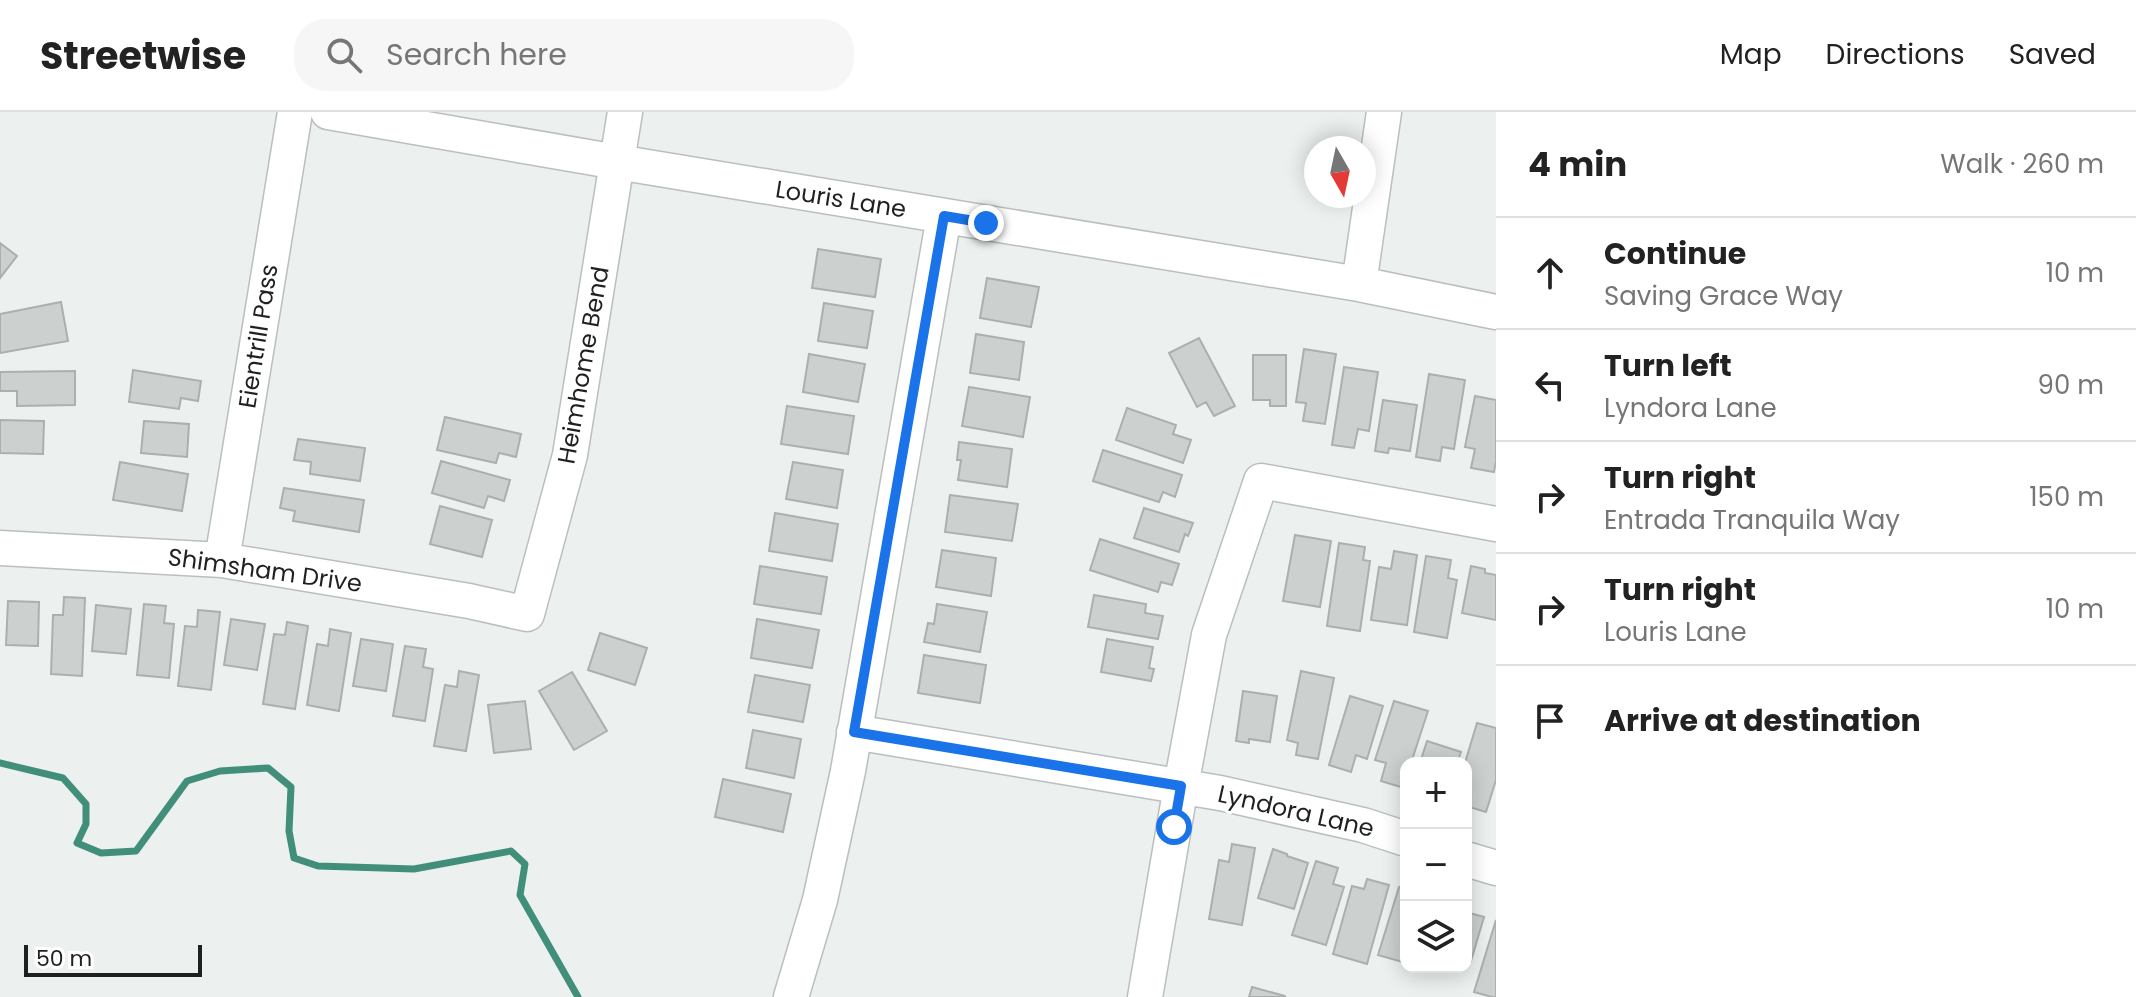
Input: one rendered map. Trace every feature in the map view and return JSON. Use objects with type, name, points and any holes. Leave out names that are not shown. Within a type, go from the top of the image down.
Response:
[{"type":"street","name":"Eientrill Pass","points":[[222,560],[295,112]]},
{"type":"street","name":"Louris Lane","points":[[328,112],[1359,284],[1496,312]]},
{"type":"street","name":"Heimhome Bend","points":[[527,614],[570,455],[625,112]]},
{"type":"street","points":[[1359,284],[1384,112]]},
{"type":"street","points":[[791,997],[820,900],[848,771],[944,216]]},
{"type":"street","points":[[1145,997],[1209,635],[1261,481],[1496,524]]},
{"type":"street","name":"Shimsham Drive","points":[[0,548],[222,560],[469,601],[527,614]]},
{"type":"street","name":"Lyndora Lane","points":[[854,732],[1265,802],[1400,837]]},
{"type":"street","points":[[1472,861],[1496,868]]},
{"type":"building","points":[[0,243],[17,256],[0,278]]},
{"type":"building","points":[[818,249],[881,259],[875,297],[812,288]]},
{"type":"building","points":[[987,278],[1039,287],[1031,327],[980,318]]},
{"type":"building","points":[[61,302],[68,341],[0,353],[0,314]]},
{"type":"building","points":[[824,303],[873,311],[867,348],[818,341]]},
{"type":"building","points":[[976,334],[1024,342],[1019,380],[970,373]]},
{"type":"building","points":[[1199,338],[1235,406],[1214,416],[1206,402],[1197,407],[1169,353]]},
{"type":"building","points":[[1304,349],[1336,354],[1325,424],[1303,421],[1306,403],[1296,402]]},
{"type":"building","points":[[809,354],[865,364],[858,402],[803,392]]},
{"type":"building","points":[[1253,355],[1286,355],[1286,406],[1270,406],[1270,400],[1253,400]]},
{"type":"building","points":[[1344,367],[1378,372],[1369,431],[1358,429],[1354,448],[1332,445]]},
{"type":"building","points":[[133,370],[201,381],[198,401],[181,398],[179,409],[129,402]]},
{"type":"building","points":[[75,371],[75,405],[17,406],[17,391],[0,391],[0,372]]},
{"type":"building","points":[[1429,374],[1465,380],[1454,449],[1442,447],[1440,461],[1416,457]]},
{"type":"building","points":[[969,387],[1030,397],[1023,437],[962,426]]},
{"type":"building","points":[[1475,396],[1496,400],[1494,472],[1471,468],[1475,449],[1465,447]]},
{"type":"building","points":[[1383,400],[1417,405],[1410,451],[1389,448],[1388,453],[1375,451]]},
{"type":"building","points":[[787,406],[854,416],[848,454],[781,444]]},
{"type":"building","points":[[1127,408],[1176,425],[1173,434],[1191,440],[1183,463],[1116,440]]},
{"type":"building","points":[[445,417],[521,434],[516,457],[499,453],[496,463],[437,450]]},
{"type":"building","points":[[0,420],[44,421],[43,454],[0,453]]},
{"type":"building","points":[[144,421],[189,424],[187,457],[141,453]]},
{"type":"building","points":[[298,439],[365,448],[360,481],[310,474],[311,462],[294,460]]},
{"type":"building","points":[[959,442],[1012,449],[1007,487],[958,480],[961,460],[957,460]]},
{"type":"building","points":[[1103,450],[1182,475],[1175,497],[1163,492],[1159,502],[1093,481]]},
{"type":"building","points":[[441,461],[510,480],[504,501],[488,496],[484,508],[432,493]]},
{"type":"building","points":[[120,462],[188,474],[182,511],[113,500]]},
{"type":"building","points":[[793,462],[843,470],[837,508],[786,499]]},
{"type":"building","points":[[284,488],[364,500],[359,532],[293,521],[295,511],[280,508]]},
{"type":"building","points":[[950,495],[1018,504],[1012,541],[945,532]]},
{"type":"building","points":[[440,506],[492,520],[482,557],[430,544]]},
{"type":"building","points":[[1144,508],[1193,523],[1188,536],[1185,534],[1179,552],[1134,538]]},
{"type":"building","points":[[775,513],[838,524],[832,561],[769,551]]},
{"type":"building","points":[[1295,535],[1331,541],[1320,607],[1283,601]]},
{"type":"building","points":[[1100,539],[1179,564],[1172,585],[1161,582],[1158,592],[1090,570]]},
{"type":"building","points":[[1339,543],[1365,547],[1363,560],[1370,561],[1360,631],[1327,626]]},
{"type":"building","points":[[942,550],[996,558],[991,596],[936,587]]},
{"type":"building","points":[[1394,551],[1417,555],[1407,625],[1371,620],[1379,567],[1391,569]]},
{"type":"building","points":[[1426,556],[1451,560],[1448,578],[1457,580],[1447,638],[1414,632]]},
{"type":"building","points":[[760,566],[827,577],[821,614],[754,604]]},
{"type":"building","points":[[1471,566],[1496,575],[1496,620],[1462,613]]},
{"type":"building","points":[[1094,595],[1146,604],[1145,613],[1163,616],[1158,639],[1088,627]]},
{"type":"building","points":[[64,597],[85,598],[82,676],[51,674],[53,615],[63,615]]},
{"type":"building","points":[[8,601],[39,602],[38,646],[6,645]]},
{"type":"building","points":[[144,604],[166,606],[164,623],[174,624],[169,678],[137,675]]},
{"type":"building","points":[[937,604],[987,612],[980,652],[924,642],[928,623],[934,624]]},
{"type":"building","points":[[96,605],[131,609],[126,654],[92,651]]},
{"type":"building","points":[[198,610],[220,612],[211,690],[178,686],[185,626],[197,627]]},
{"type":"building","points":[[231,619],[265,624],[257,670],[224,665]]},
{"type":"building","points":[[757,619],[819,630],[812,668],[751,658]]},
{"type":"building","points":[[287,622],[308,626],[295,709],[263,704],[274,634],[285,635]]},
{"type":"building","points":[[330,629],[351,633],[339,711],[307,705],[317,644],[328,646]]},
{"type":"building","points":[[600,633],[647,648],[635,685],[588,670]]},
{"type":"building","points":[[361,639],[393,644],[386,691],[353,686]]},
{"type":"building","points":[[1107,639],[1153,647],[1149,668],[1154,669],[1151,681],[1101,672]]},
{"type":"building","points":[[405,646],[426,649],[423,667],[433,669],[425,721],[393,716]]},
{"type":"building","points":[[924,655],[986,665],[980,703],[918,693]]},
{"type":"building","points":[[459,671],[479,675],[466,751],[434,746],[445,685],[457,687]]},
{"type":"building","points":[[1301,671],[1334,678],[1318,759],[1296,755],[1298,743],[1287,740]]},
{"type":"building","points":[[572,672],[607,731],[574,750],[539,691]]},
{"type":"building","points":[[755,675],[810,685],[803,722],[748,712]]},
{"type":"building","points":[[1243,691],[1277,696],[1270,742],[1236,741]]},
{"type":"building","points":[[1350,696],[1383,706],[1367,759],[1356,755],[1351,772],[1329,765]]},
{"type":"building","points":[[525,701],[531,749],[494,753],[488,705]]},
{"type":"building","points":[[1394,701],[1428,711],[1413,757],[1400,757],[1400,787],[1381,781],[1386,763],[1375,760]]},
{"type":"building","points":[[1477,723],[1496,728],[1496,780],[1486,812],[1472,808],[1472,757],[1467,757]]},
{"type":"building","points":[[753,730],[801,739],[794,778],[746,768]]},
{"type":"building","points":[[1427,741],[1461,752],[1459,757],[1422,757]]},
{"type":"building","points":[[723,779],[791,794],[783,832],[715,817]]},
{"type":"building","points":[[1232,844],[1255,848],[1242,925],[1209,919],[1219,860],[1229,862]]},
{"type":"building","points":[[1273,849],[1308,863],[1294,909],[1258,898]]},
{"type":"building","points":[[1316,861],[1338,868],[1333,884],[1344,887],[1326,945],[1292,935]]},
{"type":"building","points":[[1367,879],[1389,885],[1367,964],[1333,954],[1352,886],[1364,889]]},
{"type":"building","points":[[1399,887],[1400,887],[1400,961],[1378,955]]},
{"type":"building","points":[[1472,914],[1484,917],[1472,958]]},
{"type":"building","points":[[1496,920],[1496,997],[1492,997],[1474,992]]},
{"type":"building","points":[[1252,987],[1285,996],[1285,997],[1249,997]]},
{"type":"waterway","points":[[0,763],[63,778],[86,804],[86,824],[77,843],[101,853],[136,851],[187,781],[220,771],[268,768],[291,787],[289,831],[294,858],[318,866],[414,869],[511,851],[525,864],[520,895],[578,997]]},
{"type":"route","points":[[986,223],[944,216],[854,732],[1181,786],[1174,827]]}]
